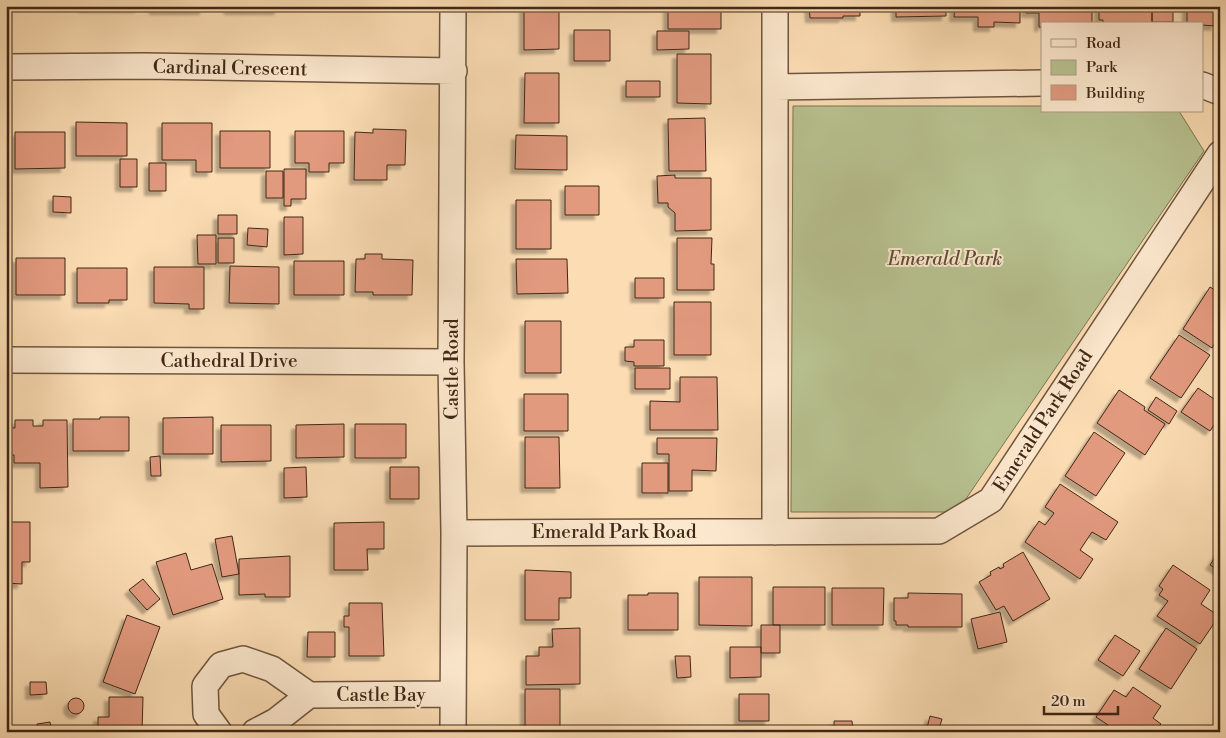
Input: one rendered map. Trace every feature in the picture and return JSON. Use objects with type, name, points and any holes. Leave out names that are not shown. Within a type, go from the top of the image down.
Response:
[{"type":"street","name":"Castle Road","points":[[453,6],[451,362],[454,532],[453,732]]},
{"type":"street","points":[[775,6],[775,532]]},
{"type":"street","name":"Cardinal Crescent","points":[[6,67],[144,66],[454,70]]},
{"type":"street","points":[[776,87],[1041,83]]},
{"type":"street","points":[[1204,86],[1220,92]]},
{"type":"street","name":"Emerald Park Road","points":[[454,532],[939,531],[991,500],[1220,154]]},
{"type":"street","name":"Cathedral Drive","points":[[6,360],[451,362]]},
{"type":"street","name":"Castle Bay","points":[[219,732],[206,714],[205,686],[221,665],[243,659],[272,669],[309,695],[453,694]]},
{"type":"street","name":"Castle Bay","points":[[255,732],[276,721],[309,695]]},
{"type":"green space","name":"Emerald Park","points":[[793,106],[1041,106],[1041,112],[1180,112],[1204,151],[957,512],[791,512]]},
{"type":"building","points":[[83,6],[139,6],[139,8],[83,8]]},
{"type":"building","points":[[148,6],[204,6],[204,10],[154,10],[154,7]]},
{"type":"building","points":[[228,6],[278,6],[279,10],[229,10]]},
{"type":"building","points":[[524,6],[559,6],[559,49],[524,50]]},
{"type":"building","points":[[668,6],[721,6],[721,29],[668,29]]},
{"type":"building","points":[[809,6],[860,6],[860,16],[810,18]]},
{"type":"building","points":[[896,6],[946,6],[946,16],[896,17]]},
{"type":"building","points":[[955,6],[1020,6],[1020,23],[994,22],[994,27],[978,27],[978,17],[954,17]]},
{"type":"building","points":[[1026,6],[1092,6],[1092,22],[1041,22],[1041,27],[1039,27],[1039,13],[1026,13]]},
{"type":"building","points":[[1099,6],[1152,6],[1152,22],[1103,22],[1103,20],[1099,20]]},
{"type":"building","points":[[1152,6],[1173,6],[1173,22],[1152,22]]},
{"type":"building","points":[[1187,6],[1220,6],[1220,17],[1216,17],[1216,26],[1204,25],[1204,22],[1187,22]]},
{"type":"building","points":[[574,30],[610,30],[610,61],[574,61]]},
{"type":"building","points":[[657,31],[689,31],[689,49],[657,50]]},
{"type":"building","points":[[677,54],[711,54],[711,104],[677,103]]},
{"type":"building","points":[[525,73],[559,73],[559,123],[524,123]]},
{"type":"building","points":[[626,81],[660,81],[660,97],[626,97]]},
{"type":"building","points":[[705,118],[706,171],[669,171],[668,119]]},
{"type":"building","points":[[76,122],[127,123],[127,156],[76,156]]},
{"type":"building","points":[[162,123],[212,123],[212,172],[196,172],[196,160],[162,160]]},
{"type":"building","points":[[373,129],[406,130],[405,165],[387,165],[387,180],[354,180],[355,132],[373,133]]},
{"type":"building","points":[[220,131],[270,131],[270,168],[220,168]]},
{"type":"building","points":[[295,131],[344,131],[344,163],[329,163],[329,172],[309,172],[309,163],[295,163]]},
{"type":"building","points":[[15,132],[65,132],[65,168],[15,169]]},
{"type":"building","points":[[516,135],[567,136],[567,170],[515,169]]},
{"type":"building","points":[[120,159],[137,159],[137,187],[120,187]]},
{"type":"building","points":[[149,163],[166,163],[166,191],[149,191]]},
{"type":"building","points":[[284,169],[306,169],[306,199],[291,199],[291,206],[284,206]]},
{"type":"building","points":[[266,171],[283,171],[283,198],[266,198]]},
{"type":"building","points":[[675,175],[675,178],[711,178],[711,230],[675,231],[675,213],[668,207],[668,203],[658,203],[657,176]]},
{"type":"building","points":[[565,186],[599,186],[599,215],[565,215]]},
{"type":"building","points":[[53,196],[71,197],[71,213],[53,212]]},
{"type":"building","points":[[516,200],[551,200],[551,249],[516,249]]},
{"type":"building","points":[[218,215],[237,215],[237,234],[218,234]]},
{"type":"building","points":[[284,217],[303,217],[303,254],[284,255]]},
{"type":"building","points":[[248,228],[268,229],[267,247],[247,245]]},
{"type":"building","points":[[197,235],[216,235],[216,264],[198,264]]},
{"type":"building","points":[[218,238],[234,238],[234,263],[218,263]]},
{"type":"building","points":[[677,238],[712,238],[711,264],[714,264],[714,290],[677,290]]},
{"type":"building","points":[[365,254],[382,254],[382,259],[413,260],[412,295],[373,295],[373,292],[355,292],[356,259],[365,259]]},
{"type":"building","points":[[16,258],[65,258],[65,295],[16,295]]},
{"type":"building","points":[[516,259],[567,259],[568,293],[517,294]]},
{"type":"building","points":[[294,261],[344,261],[344,295],[294,295]]},
{"type":"building","points":[[230,266],[279,267],[279,304],[229,303]]},
{"type":"building","points":[[154,267],[204,267],[204,309],[189,309],[189,304],[154,303]]},
{"type":"building","points":[[77,268],[127,268],[127,300],[109,300],[109,303],[77,303]]},
{"type":"building","points":[[635,278],[664,278],[664,298],[635,298]]},
{"type":"building","points":[[1210,287],[1220,293],[1220,335],[1212,348],[1183,329]]},
{"type":"building","points":[[674,302],[711,302],[711,355],[674,355]]},
{"type":"building","points":[[525,321],[561,321],[561,373],[525,373]]},
{"type":"building","points":[[1179,335],[1210,355],[1181,398],[1150,378]]},
{"type":"building","points":[[634,340],[664,340],[664,366],[634,366],[634,362],[625,361],[625,347],[634,347]]},
{"type":"building","points":[[635,368],[670,368],[670,389],[635,389]]},
{"type":"building","points":[[680,377],[717,377],[718,430],[650,430],[650,401],[680,402]]},
{"type":"building","points":[[1198,388],[1220,403],[1220,416],[1210,431],[1181,412]]},
{"type":"building","points":[[1119,390],[1145,407],[1144,410],[1165,424],[1145,455],[1097,423]]},
{"type":"building","points":[[524,394],[568,394],[568,431],[524,431]]},
{"type":"building","points":[[1156,397],[1177,411],[1169,424],[1148,410]]},
{"type":"building","points":[[100,417],[129,417],[129,451],[73,451],[73,419],[100,419]]},
{"type":"building","points":[[213,417],[213,454],[163,454],[163,418]]},
{"type":"building","points":[[15,420],[33,420],[33,426],[43,426],[43,420],[67,420],[68,487],[40,488],[40,463],[14,463],[14,455],[6,455],[6,428],[15,428]]},
{"type":"building","points":[[344,424],[344,457],[296,458],[296,425]]},
{"type":"building","points":[[355,424],[406,424],[406,458],[355,458]]},
{"type":"building","points":[[221,425],[271,425],[271,461],[221,462]]},
{"type":"building","points":[[1094,432],[1125,453],[1096,496],[1065,476]]},
{"type":"building","points":[[525,437],[559,437],[560,488],[525,488]]},
{"type":"building","points":[[657,438],[717,438],[716,471],[692,470],[692,491],[669,491],[669,454],[657,454]]},
{"type":"building","points":[[160,456],[161,476],[151,476],[150,457]]},
{"type":"building","points":[[642,463],[668,463],[668,493],[642,493]]},
{"type":"building","points":[[306,467],[307,497],[284,498],[284,468]]},
{"type":"building","points":[[390,467],[419,467],[419,499],[390,499]]},
{"type":"building","points":[[1060,484],[1118,522],[1106,540],[1092,532],[1080,550],[1093,559],[1080,579],[1025,542],[1039,521],[1045,525],[1054,513],[1045,507]]},
{"type":"building","points":[[6,522],[30,522],[30,562],[22,562],[22,584],[6,583]]},
{"type":"building","points":[[384,522],[384,549],[367,549],[368,570],[334,570],[334,523]]},
{"type":"building","points":[[232,536],[239,574],[222,577],[215,539]]},
{"type":"building","points":[[1220,550],[1220,571],[1210,565]]},
{"type":"building","points":[[1023,552],[1050,599],[1013,621],[1004,606],[996,610],[979,582],[991,575],[990,572],[999,567],[1000,569],[1004,567],[1003,564]]},
{"type":"building","points":[[186,553],[191,570],[212,564],[223,599],[173,615],[156,562]]},
{"type":"building","points":[[290,556],[290,597],[265,597],[265,594],[239,595],[239,559]]},
{"type":"building","points":[[1173,565],[1210,590],[1201,604],[1219,616],[1200,644],[1157,616],[1168,601],[1159,595],[1163,589],[1159,586]]},
{"type":"building","points":[[525,570],[571,572],[571,598],[559,598],[559,620],[525,620]]},
{"type":"building","points":[[699,577],[752,577],[752,626],[699,625]]},
{"type":"building","points":[[143,579],[160,599],[147,610],[129,590]]},
{"type":"building","points":[[773,587],[825,587],[825,625],[773,625]]},
{"type":"building","points":[[832,588],[884,588],[883,625],[832,625]]},
{"type":"building","points":[[648,593],[678,593],[678,630],[628,630],[628,595],[648,595]]},
{"type":"building","points":[[908,593],[962,594],[962,627],[908,627],[908,625],[896,625],[896,621],[894,621],[894,598],[908,598]]},
{"type":"building","points":[[349,603],[382,603],[384,656],[349,656],[349,627],[344,627],[344,616],[349,616]]},
{"type":"building","points":[[1000,612],[1007,642],[978,649],[971,619]]},
{"type":"building","points":[[127,615],[160,627],[135,694],[103,682]]},
{"type":"building","points":[[761,625],[780,625],[780,653],[761,653]]},
{"type":"building","points":[[580,628],[580,684],[526,685],[526,656],[539,656],[539,647],[553,647],[552,629]]},
{"type":"building","points":[[1166,628],[1197,649],[1171,689],[1139,669]]},
{"type":"building","points":[[308,632],[335,632],[335,657],[307,657]]},
{"type":"building","points":[[1115,635],[1140,651],[1123,676],[1098,660]]},
{"type":"building","points":[[730,647],[761,647],[761,677],[730,678]]},
{"type":"building","points":[[675,656],[690,656],[691,677],[677,678]]},
{"type":"building","points":[[30,682],[46,682],[47,694],[30,695]]},
{"type":"building","points":[[1133,687],[1161,706],[1153,718],[1161,724],[1155,732],[1103,732],[1108,725],[1096,717],[1114,690],[1126,697]]},
{"type":"building","points":[[525,689],[560,689],[560,732],[525,732]]},
{"type":"building","points":[[739,694],[769,694],[769,721],[739,721]]},
{"type":"building","points":[[109,697],[143,697],[142,732],[98,732],[98,717],[109,717]]},
{"type":"building","points":[[73,698],[79,698],[84,703],[82,712],[73,714],[68,709],[68,703]]},
{"type":"building","points":[[930,716],[942,719],[938,732],[926,732]]},
{"type":"building","points":[[834,721],[852,721],[853,732],[834,732]]},
{"type":"building","points":[[50,722],[52,732],[38,732],[37,724]]},
{"type":"building","points":[[684,729],[733,729],[733,732],[684,732]]}]
